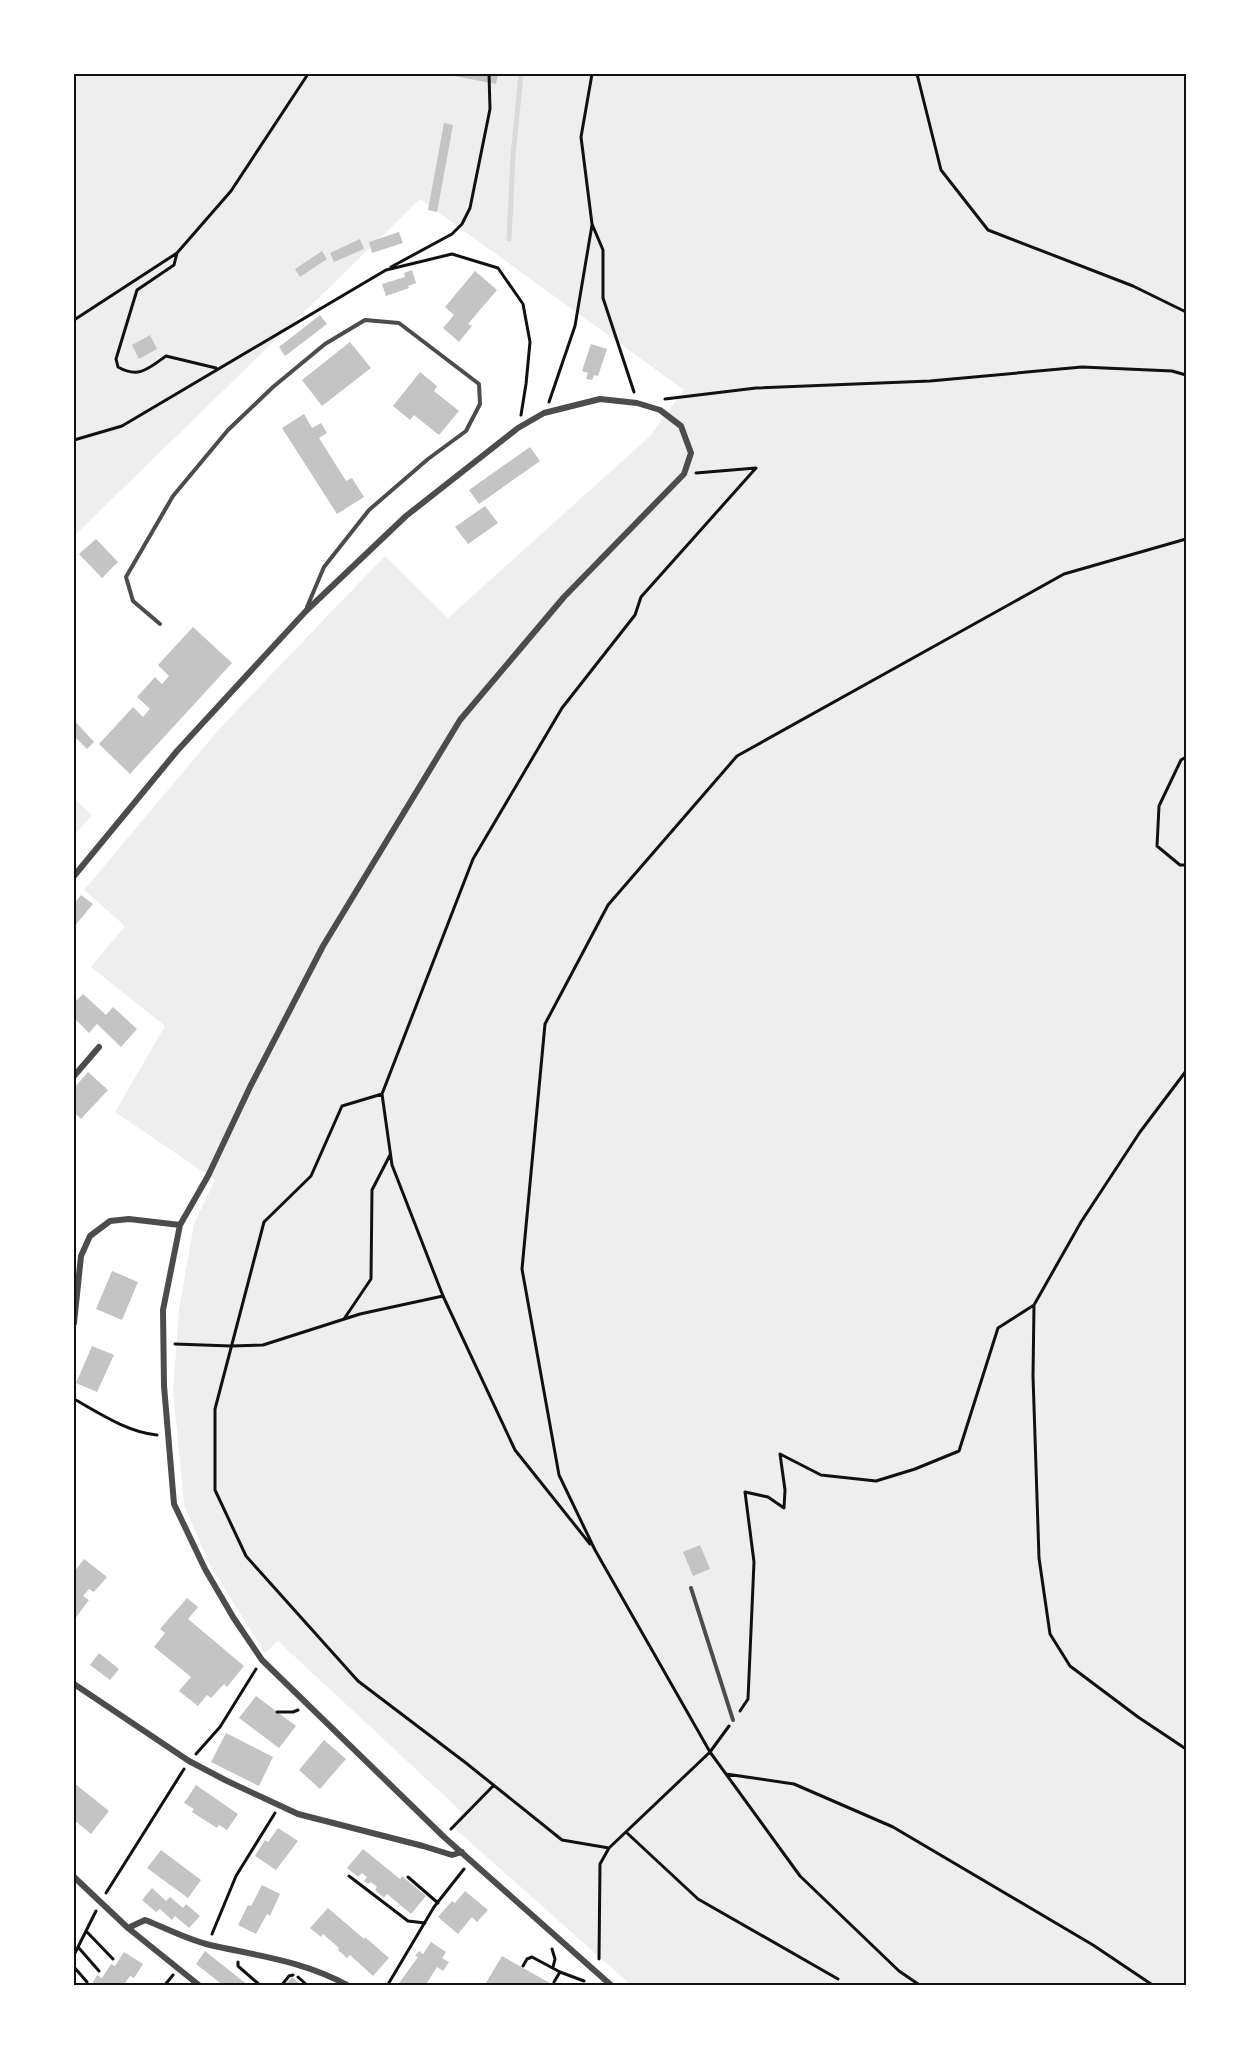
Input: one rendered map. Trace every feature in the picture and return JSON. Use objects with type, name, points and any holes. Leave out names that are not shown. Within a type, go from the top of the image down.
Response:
[{"type":"street","points":[[74,876],[177,750],[306,610],[406,516],[518,428],[544,413],[600,399],[637,403],[660,410],[681,426],[691,453],[684,474],[564,597],[460,720],[323,946],[250,1087],[208,1176],[180,1226],[163,1310],[164,1386],[174,1504],[205,1569],[233,1617],[262,1660],[444,1837],[612,1986]]},
{"type":"street","points":[[74,1076],[99,1047]]},
{"type":"street","points":[[74,1323],[81,1256],[90,1236],[110,1221],[129,1219],[180,1226]]},
{"type":"street","points":[[74,1684],[189,1761],[298,1814],[452,1855],[462,1852]]},
{"type":"street","points":[[74,1877],[128,1928],[200,1986]]},
{"type":"street","points":[[128,1928],[145,1920],[208,1944],[287,1960],[326,1973],[349,1986]]},
{"type":"lane","points":[[160,624],[133,601],[126,577],[173,496],[228,430],[273,387],[325,344],[365,320],[399,323],[479,384],[480,404],[466,431],[428,459],[369,510],[324,567],[306,610]]},
{"type":"lane","points":[[691,1588],[734,1720]]},
{"type":"path","points":[[74,320],[177,253],[231,191],[308,74]]},
{"type":"path","points":[[74,440],[122,426],[386,270],[452,234],[462,224],[470,208],[490,109],[489,74]]},
{"type":"path","points":[[592,74],[581,137],[592,224],[603,250],[603,298],[637,403]]},
{"type":"path","points":[[917,74],[942,170],[988,230],[1132,286],[1186,312]]},
{"type":"path","points":[[544,413],[575,326],[592,224]]},
{"type":"path","points":[[177,253],[174,265],[137,290],[116,359],[118,368],[127,372],[142,373],[166,356],[218,369]]},
{"type":"path","points":[[386,270],[452,254],[498,268],[523,304],[530,342],[526,384],[518,428]]},
{"type":"path","points":[[661,400],[756,388],[930,381],[1082,367],[1172,371],[1186,375]]},
{"type":"path","points":[[595,1550],[515,1450],[443,1296],[392,1165],[382,1094],[473,860],[562,708],[635,615],[641,597],[756,468],[684,474]]},
{"type":"path","points":[[921,1986],[899,1971],[800,1876],[710,1752],[595,1550],[559,1475],[522,1269],[545,1024],[608,905],[737,756],[1064,574],[1186,539]]},
{"type":"path","points":[[1186,757],[1181,760],[1159,806],[1157,846],[1180,865],[1186,866]]},
{"type":"path","points":[[599,1974],[600,1864],[609,1848],[710,1752],[748,1699],[754,1562],[745,1492],[768,1497],[784,1508],[785,1490],[780,1454],[821,1475],[876,1481],[915,1469],[959,1451],[998,1328],[1034,1305],[1081,1222],[1140,1132],[1186,1071]]},
{"type":"path","points":[[382,1094],[342,1106],[311,1176],[264,1222],[215,1409],[215,1490],[246,1556],[358,1681],[562,1840],[609,1848]]},
{"type":"path","points":[[344,1319],[371,1279],[372,1190],[391,1154]]},
{"type":"path","points":[[163,1344],[263,1345],[344,1319],[443,1296]]},
{"type":"path","points":[[1034,1305],[1033,1376],[1040,1558],[1050,1634],[1070,1666],[1138,1717],[1186,1749]]},
{"type":"path","points":[[74,1399],[113,1420],[144,1433],[168,1436]]},
{"type":"path","points":[[74,1955],[100,1902],[189,1761],[220,1727],[262,1660]]},
{"type":"path","points":[[277,1712],[293,1712],[307,1702]]},
{"type":"path","points":[[726,1774],[795,1784],[893,1827],[1083,1939],[1154,1986]]},
{"type":"path","points":[[444,1837],[494,1785]]},
{"type":"path","points":[[208,1944],[236,1876],[280,1805]]},
{"type":"path","points":[[626,1832],[698,1899],[838,1979]]},
{"type":"path","points":[[387,1986],[438,1903],[471,1861]]},
{"type":"path","points":[[349,1876],[408,1921],[425,1923]]},
{"type":"path","points":[[408,1877],[438,1903]]},
{"type":"path","points":[[86,1931],[113,1959]]},
{"type":"path","points":[[553,1967],[555,1959],[550,1945],[557,1938]]},
{"type":"path","points":[[78,1947],[99,1971]]},
{"type":"path","points":[[240,1951],[238,1966],[261,1986]]},
{"type":"path","points":[[523,1966],[527,1959],[532,1957],[560,1972],[584,1981]]},
{"type":"path","points":[[74,1967],[87,1982]]},
{"type":"path","points":[[554,1982],[560,1972]]},
{"type":"path","points":[[281,1986],[293,1974],[308,1986]]},
{"type":"shaded area","points":[[74,74],[1186,74],[1186,1985],[631,1985],[452,1826],[463,1813],[278,1641],[265,1653],[211,1567],[184,1505],[173,1390],[179,1310],[194,1224],[215,1180],[115,1112],[165,1026],[91,967],[125,926],[84,890],[221,727],[385,556],[448,618],[649,437],[684,390],[420,199],[74,536]]},
{"type":"shaded area","points":[[74,798],[92,815],[74,836]]},
{"type":"building","points":[[454,74],[498,74],[496,84],[454,76]]},
{"type":"building","points":[[444,123],[453,125],[437,212],[428,210]]},
{"type":"building","points":[[399,232],[403,243],[372,253],[369,242]]},
{"type":"building","points":[[360,239],[364,249],[334,262],[330,253]]},
{"type":"building","points":[[322,251],[327,259],[300,277],[295,269]]},
{"type":"building","points":[[412,270],[416,283],[408,286],[409,288],[386,296],[382,284],[405,277],[404,273]]},
{"type":"building","points":[[475,271],[497,290],[468,324],[472,326],[459,342],[443,328],[454,315],[445,307]]},
{"type":"building","points":[[320,315],[327,324],[285,356],[279,347]]},
{"type":"building","points":[[150,335],[157,349],[139,359],[132,345]]},
{"type":"building","points":[[350,342],[371,368],[322,406],[302,380]]},
{"type":"building","points":[[591,344],[607,349],[598,376],[594,375],[592,380],[586,379],[588,373],[582,371]]},
{"type":"building","points":[[420,372],[437,386],[434,391],[459,411],[439,435],[414,415],[410,420],[393,406]]},
{"type":"building","points":[[304,414],[312,428],[321,423],[327,433],[319,438],[346,481],[352,478],[364,497],[337,514],[282,428]]},
{"type":"building","points":[[530,447],[540,461],[479,504],[469,490]]},
{"type":"building","points":[[485,506],[498,523],[468,544],[455,527]]},
{"type":"building","points":[[96,539],[118,562],[102,578],[79,554]]},
{"type":"building","points":[[193,627],[232,663],[130,774],[99,744],[133,707],[143,717],[150,709],[137,697],[155,677],[162,684],[169,676],[158,665]]},
{"type":"building","points":[[74,720],[94,742],[87,749],[74,736]]},
{"type":"building","points":[[81,895],[93,904],[74,927],[74,904]]},
{"type":"building","points":[[83,994],[106,1015],[113,1007],[137,1029],[121,1047],[97,1024],[89,1033],[74,1018],[74,997],[77,1000]]},
{"type":"building","points":[[88,1072],[108,1090],[81,1119],[74,1112],[74,1088]]},
{"type":"building","points":[[112,1271],[138,1282],[122,1320],[96,1309]]},
{"type":"building","points":[[92,1346],[114,1355],[97,1392],[76,1383]]},
{"type":"building","points":[[700,1545],[710,1569],[693,1576],[683,1552]]},
{"type":"building","points":[[84,1559],[107,1577],[94,1592],[89,1589],[83,1596],[89,1600],[74,1620],[74,1572]]},
{"type":"building","points":[[187,1598],[198,1607],[188,1619],[244,1666],[227,1687],[224,1684],[211,1698],[207,1695],[198,1706],[179,1691],[191,1677],[154,1647],[165,1633],[160,1629]]},
{"type":"building","points":[[99,1653],[119,1669],[110,1680],[90,1665]]},
{"type":"building","points":[[256,1696],[296,1726],[279,1748],[239,1718]]},
{"type":"building","points":[[226,1733],[273,1757],[259,1786],[211,1762]]},
{"type":"building","points":[[324,1740],[346,1759],[320,1789],[299,1770]]},
{"type":"building","points":[[74,1783],[109,1811],[91,1834],[74,1820]]},
{"type":"building","points":[[196,1785],[238,1814],[227,1830],[219,1825],[217,1828],[192,1812],[194,1809],[184,1803]]},
{"type":"building","points":[[278,1828],[298,1841],[276,1870],[255,1856],[265,1840],[268,1842]]},
{"type":"building","points":[[363,1849],[400,1879],[402,1876],[426,1896],[411,1914],[387,1894],[384,1898],[375,1890],[377,1887],[371,1882],[368,1884],[364,1881],[367,1877],[362,1873],[358,1877],[347,1868]]},
{"type":"building","points":[[161,1850],[201,1880],[188,1898],[147,1868]]},
{"type":"building","points":[[262,1885],[280,1894],[270,1916],[267,1914],[256,1934],[238,1925]]},
{"type":"building","points":[[152,1888],[166,1901],[170,1897],[183,1908],[186,1904],[200,1916],[189,1928],[175,1916],[172,1920],[160,1909],[156,1912],[142,1900]]},
{"type":"building","points":[[465,1891],[488,1910],[477,1922],[472,1917],[458,1934],[438,1917],[452,1901],[455,1903]]},
{"type":"building","points":[[328,1908],[389,1958],[373,1976],[350,1955],[347,1958],[323,1934],[321,1937],[310,1928]]},
{"type":"building","points":[[431,1942],[446,1952],[442,1958],[449,1962],[443,1971],[437,1967],[425,1986],[422,1984],[420,1986],[397,1986],[418,1957],[415,1956],[419,1951],[423,1954]]},
{"type":"building","points":[[205,1951],[249,1986],[224,1986],[196,1964]]},
{"type":"building","points":[[124,1952],[143,1964],[134,1978],[130,1976],[123,1986],[91,1986],[97,1975],[102,1978],[111,1964],[115,1966]]},
{"type":"building","points":[[502,1956],[555,1986],[489,1986],[486,1983]]},
{"type":"building","points":[[292,1977],[302,1986],[284,1986]]},
{"type":"waterway","points":[[509,239],[513,156],[521,74]]}]
